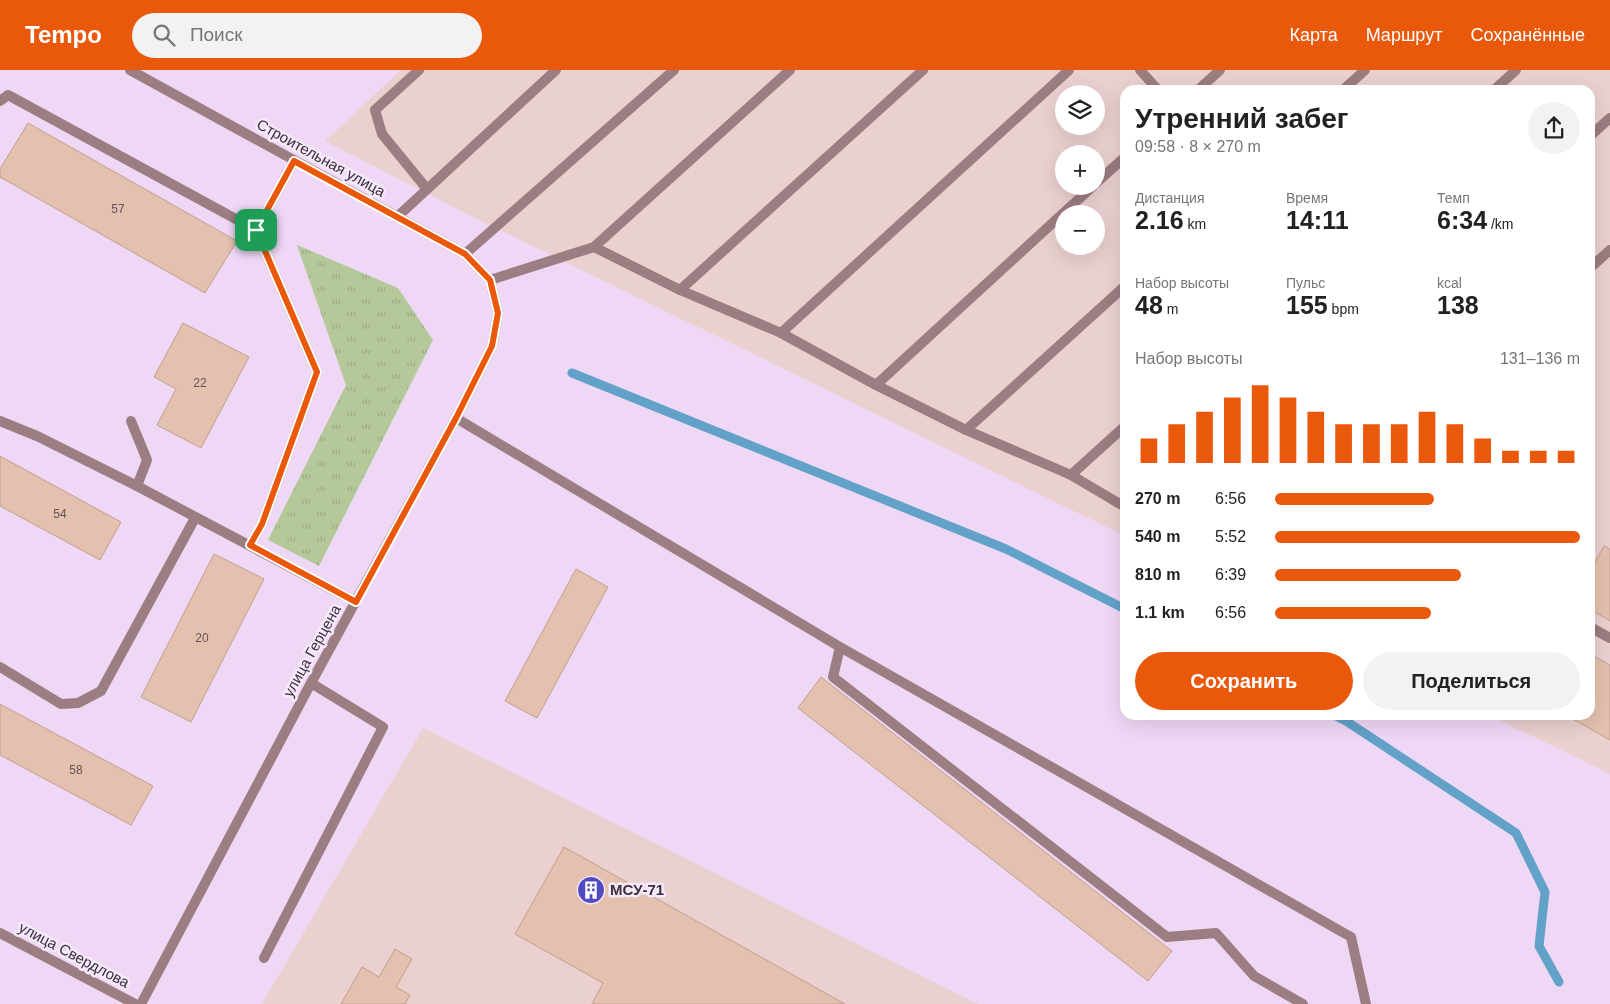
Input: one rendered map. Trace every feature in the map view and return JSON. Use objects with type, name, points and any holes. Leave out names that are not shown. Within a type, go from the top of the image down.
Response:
[{"type":"street","name":"Строительная улица","points":[[130,70],[465,254],[490,280]]},
{"type":"street","points":[[419,70],[375,110],[382,134],[427,189]]},
{"type":"street","points":[[397,216],[556,70]]},
{"type":"street","points":[[465,254],[674,70]]},
{"type":"street","points":[[490,280],[594,247],[790,70]]},
{"type":"street","points":[[680,290],[923,70]]},
{"type":"street","points":[[781,333],[1069,70]]},
{"type":"street","points":[[1140,70],[1154,85]]},
{"type":"street","points":[[1204,85],[1220,70]]},
{"type":"street","points":[[1348,85],[1365,70]]},
{"type":"street","points":[[1500,85],[1516,70]]},
{"type":"street","points":[[0,101],[8,96],[256,230],[317,372],[262,524],[250,545]]},
{"type":"street","points":[[1595,132],[1610,118]]},
{"type":"street","points":[[256,230],[294,161]]},
{"type":"street","points":[[1105,175],[1120,161]]},
{"type":"street","points":[[876,385],[1083,195]]},
{"type":"street","points":[[594,247],[680,290],[781,333],[876,385],[966,430],[1071,475],[1120,504]]},
{"type":"street","points":[[1595,264],[1610,250]]},
{"type":"street","name":"улица Герцена","points":[[141,1004],[311,683],[456,418],[492,346],[498,313],[490,280]]},
{"type":"street","points":[[966,430],[1120,291]]},
{"type":"street","points":[[456,418],[840,647],[1351,937],[1366,1004]]},
{"type":"street","points":[[0,421],[37,436],[137,486],[356,602]]},
{"type":"street","points":[[131,421],[147,460],[137,486]]},
{"type":"street","points":[[1071,475],[1120,431]]},
{"type":"street","points":[[0,667],[61,704],[78,703],[102,691],[195,518]]},
{"type":"street","points":[[1595,630],[1610,638]]},
{"type":"street","points":[[840,647],[833,677],[1167,937],[1216,933],[1254,976],[1303,1004]]},
{"type":"street","points":[[264,958],[383,727],[311,683]]},
{"type":"street","name":"улица Свердлова","points":[[0,933],[135,1004]]},
{"type":"shaded area","points":[[401,70],[1610,70],[1610,774],[1499,720],[1595,720],[1595,85],[1120,85],[1120,534],[469,215],[325,141]]},
{"type":"shaded area","points":[[423,728],[978,1004],[262,1004]]},
{"type":"green space","points":[[297,245],[398,288],[433,340],[319,566],[268,540],[346,385]]},
{"type":"building","points":[[28,123],[237,241],[205,293],[0,177],[0,169]]},
{"type":"building","points":[[183,323],[249,357],[201,448],[157,425],[176,389],[154,377]]},
{"type":"building","points":[[0,456],[121,522],[100,560],[0,506]]},
{"type":"building","points":[[1604,546],[1610,549],[1610,621],[1595,612],[1595,562]]},
{"type":"building","points":[[214,554],[264,579],[191,722],[141,697]]},
{"type":"building","points":[[576,569],[608,587],[537,718],[505,701]]},
{"type":"building","points":[[1595,657],[1610,665],[1610,740],[1575,720],[1595,720]]},
{"type":"building","points":[[821,677],[1172,951],[1148,981],[798,708]]},
{"type":"building","points":[[0,704],[153,786],[131,825],[0,755]]},
{"type":"building","name":"МСУ-71","points":[[564,847],[845,1004],[592,1004],[603,983],[515,934]]},
{"type":"building","points":[[395,949],[412,959],[396,987],[410,995],[405,1004],[341,1004],[362,967],[379,977]]},
{"type":"waterway","points":[[572,373],[1006,549],[1120,606]]},
{"type":"waterway","points":[[1344,720],[1516,833],[1545,892],[1539,946],[1559,982]]},
{"type":"place","name":"МСУ-71","points":[[591,890]]},
{"type":"route","points":[[294,161],[465,254],[490,280],[498,313],[492,346],[456,418],[356,602],[250,545],[262,524],[317,372],[256,230],[294,161]]}]
